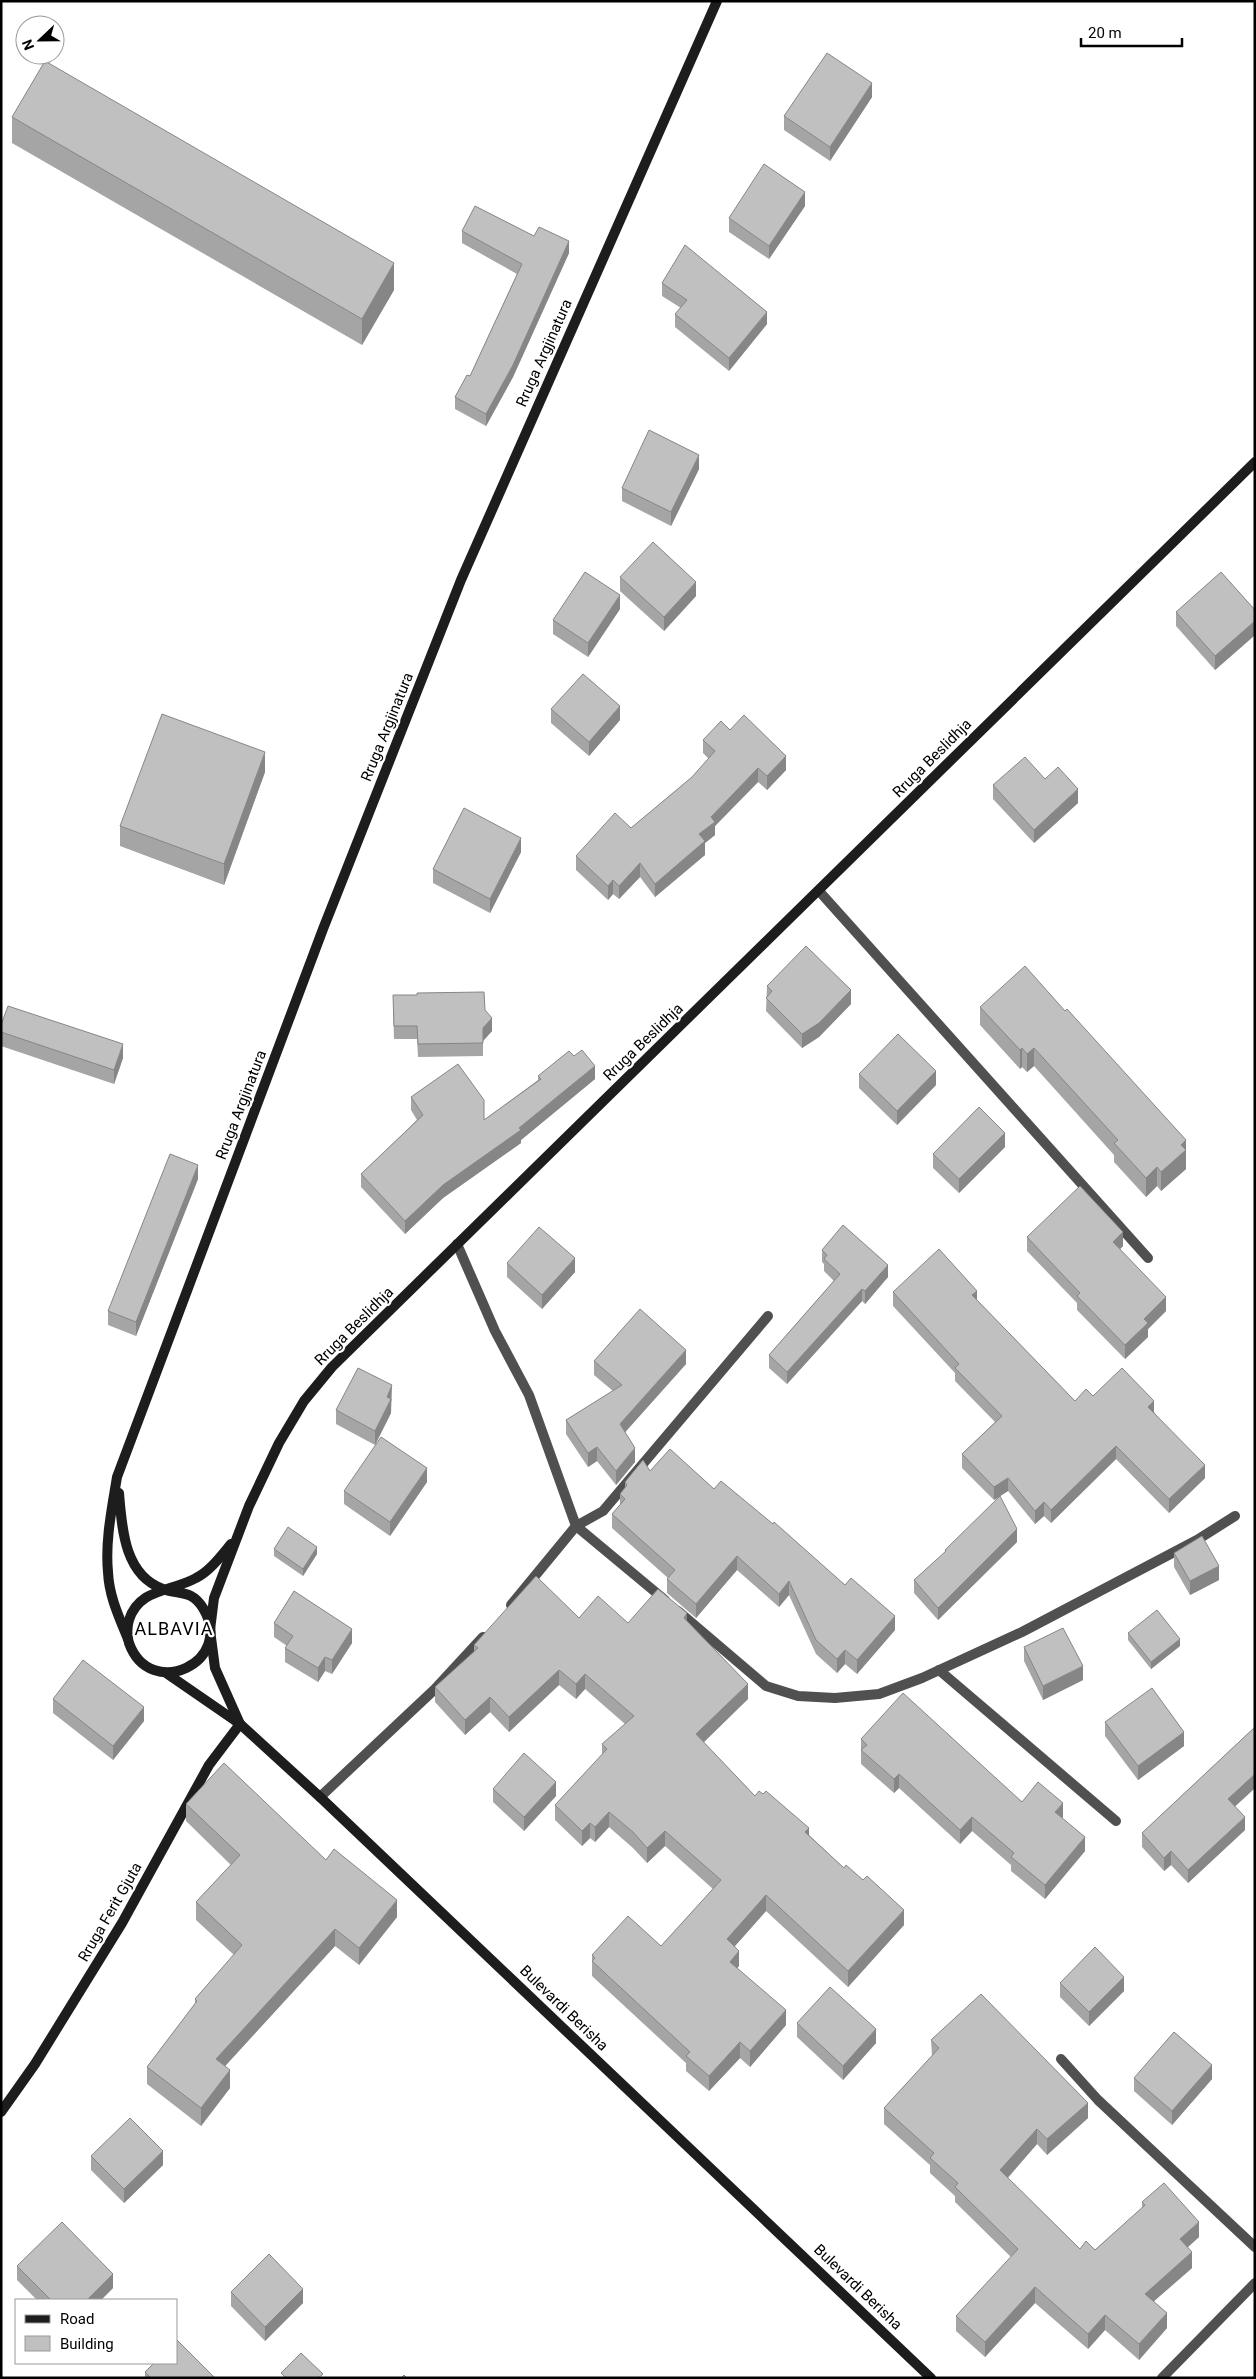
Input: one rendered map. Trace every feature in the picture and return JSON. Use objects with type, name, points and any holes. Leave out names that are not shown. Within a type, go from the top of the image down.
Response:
[{"type":"main road","name":"Rruga Argjinatura","points":[[128,1639],[114,1606],[108,1572],[110,1523],[117,1477],[324,929],[458,589],[717,1]]},
{"type":"main road","name":"Rruga Beslidhja","points":[[240,1724],[215,1668],[210,1630],[214,1598],[237,1536],[279,1443],[304,1401],[332,1366],[1255,462]]},
{"type":"main road","name":"Rruga Argjinatura","points":[[117,1477],[121,1524],[130,1559],[144,1578],[164,1590]]},
{"type":"main road","points":[[164,1590],[178,1590],[190,1596],[201,1605],[208,1617],[210,1630],[208,1644],[197,1661],[180,1672],[166,1673],[153,1670],[141,1662],[132,1651],[128,1639],[128,1625],[131,1613],[140,1601],[151,1593],[196,1578],[218,1560],[237,1536]]},
{"type":"main road","name":"Bulevardi Berisha","points":[[166,1673],[240,1724],[320,1797],[931,2378]]},
{"type":"main road","name":"Rruga Ferit Gjuta","points":[[1,2112],[35,2064],[122,1923],[209,1766],[240,1724]]},
{"type":"street","points":[[819,891],[1148,1258]]},
{"type":"street","points":[[458,1244],[495,1331],[529,1395],[576,1526],[766,1686],[798,1696],[844,1697],[879,1694],[939,1670],[1022,1632],[1197,1540],[1235,1516]]},
{"type":"street","points":[[506,1610],[576,1526],[603,1511],[768,1316]]},
{"type":"street","points":[[320,1797],[435,1689],[487,1632]]},
{"type":"street","points":[[939,1670],[1116,1821]]},
{"type":"street","points":[[1060,2059],[1098,2100],[1255,2247]]},
{"type":"street","points":[[1162,2378],[1255,2283]]},
{"type":"building","points":[[827,53],[872,83],[830,147],[784,116]]},
{"type":"building","points":[[43,65],[52,65],[394,263],[362,319],[12,117]]},
{"type":"building","points":[[764,164],[805,192],[769,246],[729,218]]},
{"type":"building","points":[[475,206],[534,236],[539,227],[569,241],[513,365],[486,414],[455,397],[467,375],[470,376],[522,264],[462,231]]},
{"type":"building","points":[[685,245],[767,312],[729,358],[675,314],[687,300],[662,283]]},
{"type":"building","points":[[649,430],[699,455],[671,512],[622,488]]},
{"type":"building","points":[[653,542],[696,582],[664,617],[620,577]]},
{"type":"building","points":[[585,572],[620,595],[588,643],[553,620]]},
{"type":"building","points":[[1221,572],[1255,610],[1255,621],[1215,656],[1176,612]]},
{"type":"building","points":[[583,674],[620,706],[589,742],[551,709]]},
{"type":"building","points":[[162,714],[265,752],[224,864],[120,826]]},
{"type":"building","points":[[744,715],[786,756],[767,776],[758,768],[711,817],[715,822],[699,834],[705,841],[655,884],[640,863],[619,886],[613,880],[608,886],[576,856],[615,813],[631,828],[692,777],[715,751],[703,740],[721,721],[730,730]]},
{"type":"building","points":[[1025,757],[1045,779],[1058,767],[1078,789],[1034,830],[993,785]]},
{"type":"building","points":[[464,808],[521,838],[490,899],[433,869]]},
{"type":"building","points":[[806,946],[851,990],[819,1023],[802,1034],[766,998],[772,991],[767,986]]},
{"type":"building","points":[[1025,966],[1065,1011],[1067,1009],[1186,1140],[1181,1145],[1186,1150],[1161,1172],[1157,1167],[1146,1178],[1114,1143],[1118,1140],[1034,1048],[1027,1054],[1022,1048],[1020,1050],[980,1007]]},
{"type":"building","points":[[484,992],[485,1010],[492,1018],[483,1028],[483,1043],[418,1044],[417,1026],[394,1026],[393,995]]},
{"type":"building","points":[[8,1006],[123,1044],[114,1070],[1,1032],[1,1025]]},
{"type":"building","points":[[898,1034],[936,1071],[897,1111],[859,1074]]},
{"type":"building","points":[[582,1050],[595,1066],[519,1128],[521,1130],[443,1185],[405,1221],[361,1174],[423,1115],[411,1097],[458,1064],[484,1100],[484,1120],[541,1079],[538,1076],[569,1051],[574,1056]]},
{"type":"building","points":[[979,1107],[1005,1133],[959,1179],[933,1154]]},
{"type":"building","points":[[170,1154],[198,1165],[136,1322],[108,1311]]},
{"type":"building","points":[[1080,1186],[1123,1232],[1113,1242],[1166,1297],[1144,1319],[1148,1323],[1125,1345],[1077,1296],[1080,1293],[1027,1237]]},
{"type":"building","points":[[843,1225],[888,1265],[865,1291],[862,1289],[787,1372],[769,1355],[840,1274],[824,1259],[827,1255],[822,1250]]},
{"type":"building","points":[[539,1227],[575,1258],[542,1295],[507,1263]]},
{"type":"building","points":[[939,1249],[977,1291],[972,1295],[1075,1401],[1086,1389],[1093,1396],[1122,1368],[1154,1401],[1148,1407],[1205,1465],[1169,1499],[1116,1446],[1051,1510],[1044,1502],[1035,1511],[1008,1478],[994,1487],[962,1454],[1002,1416],[955,1368],[959,1364],[893,1292]]},
{"type":"building","points":[[640,1309],[686,1350],[620,1424],[635,1448],[616,1471],[597,1447],[588,1453],[566,1420],[622,1385],[594,1361]]},
{"type":"building","points":[[358,1368],[392,1385],[387,1397],[391,1399],[375,1431],[336,1410]]},
{"type":"building","points":[[381,1437],[427,1468],[390,1522],[344,1491]]},
{"type":"building","points":[[670,1449],[714,1489],[721,1481],[773,1524],[774,1522],[845,1585],[851,1578],[895,1616],[857,1660],[845,1650],[837,1659],[816,1640],[789,1581],[779,1594],[737,1556],[696,1604],[667,1579],[675,1570],[612,1514],[625,1499],[620,1494],[627,1485],[625,1482],[643,1460],[650,1471]]},
{"type":"building","points":[[1000,1496],[1017,1529],[938,1608],[914,1580],[946,1551]]},
{"type":"building","points":[[288,1527],[317,1547],[303,1569],[274,1549]]},
{"type":"building","points":[[1202,1536],[1219,1566],[1190,1581],[1174,1553]]},
{"type":"building","points":[[536,1576],[579,1618],[598,1596],[628,1623],[658,1589],[687,1613],[684,1618],[748,1684],[696,1734],[755,1796],[759,1791],[763,1794],[766,1791],[809,1828],[805,1832],[844,1868],[846,1865],[863,1880],[867,1876],[904,1910],[848,1971],[766,1895],[727,1939],[739,1951],[730,1962],[786,2010],[750,2051],[740,2042],[709,2076],[686,2056],[690,2052],[592,1961],[595,1958],[592,1955],[628,1916],[661,1946],[721,1880],[665,1831],[647,1848],[633,1832],[609,1812],[595,1827],[590,1823],[582,1831],[555,1805],[607,1749],[602,1744],[634,1716],[585,1674],[576,1684],[559,1670],[509,1717],[490,1697],[465,1720],[435,1687],[478,1648],[474,1645]]},
{"type":"building","points":[[294,1591],[352,1629],[332,1660],[325,1657],[318,1668],[285,1648],[293,1636],[274,1623]]},
{"type":"building","points":[[1157,1610],[1180,1639],[1151,1662],[1128,1633]]},
{"type":"building","points":[[1063,1628],[1083,1666],[1043,1686],[1024,1647]]},
{"type":"building","points":[[83,1660],[144,1707],[113,1746],[53,1699]]},
{"type":"building","points":[[1152,1688],[1184,1732],[1138,1766],[1105,1722]]},
{"type":"building","points":[[903,1693],[1022,1802],[1038,1782],[1063,1803],[1055,1812],[1085,1837],[1045,1885],[1011,1857],[1014,1853],[972,1817],[960,1830],[899,1774],[894,1779],[861,1750],[867,1745],[861,1739]]},
{"type":"building","points":[[1255,1727],[1255,1774],[1228,1799],[1245,1817],[1188,1870],[1171,1851],[1164,1858],[1142,1833]]},
{"type":"building","points":[[524,1753],[556,1782],[524,1817],[493,1789]]},
{"type":"building","points":[[224,1763],[326,1860],[334,1849],[397,1900],[359,1948],[335,1929],[216,2059],[230,2070],[201,2108],[147,2067],[197,2001],[195,1999],[242,1945],[196,1902],[240,1855],[186,1804]]},
{"type":"building","points":[[1095,1947],[1124,1977],[1089,2012],[1060,1983]]},
{"type":"building","points":[[830,1987],[876,2029],[843,2066],[797,2023]]},
{"type":"building","points":[[981,1994],[1088,2103],[1047,2139],[1037,2129],[1000,2170],[1080,2249],[1086,2241],[1095,2250],[1145,2205],[1142,2202],[1164,2183],[1199,2222],[1180,2239],[1192,2252],[1145,2294],[1167,2313],[1139,2344],[1105,2315],[1088,2334],[1035,2287],[985,2342],[956,2316],[1018,2249],[955,2187],[958,2183],[930,2158],[934,2153],[884,2108],[939,2048],[931,2040]]},
{"type":"building","points":[[1174,2032],[1212,2065],[1172,2111],[1134,2078]]},
{"type":"building","points":[[130,2118],[163,2151],[124,2189],[91,2156]]},
{"type":"building","points":[[62,2222],[113,2274],[88,2299],[50,2299],[17,2266]]},
{"type":"building","points":[[269,2254],[303,2289],[265,2327],[231,2292]]},
{"type":"building","points":[[178,2341],[215,2378],[151,2378],[145,2372],[153,2364],[178,2364]]},
{"type":"building","points":[[301,2353],[323,2374],[318,2378],[286,2378],[281,2373]]},
{"type":"district","name":"ALBAVIA","points":[[174,1628]]}]
